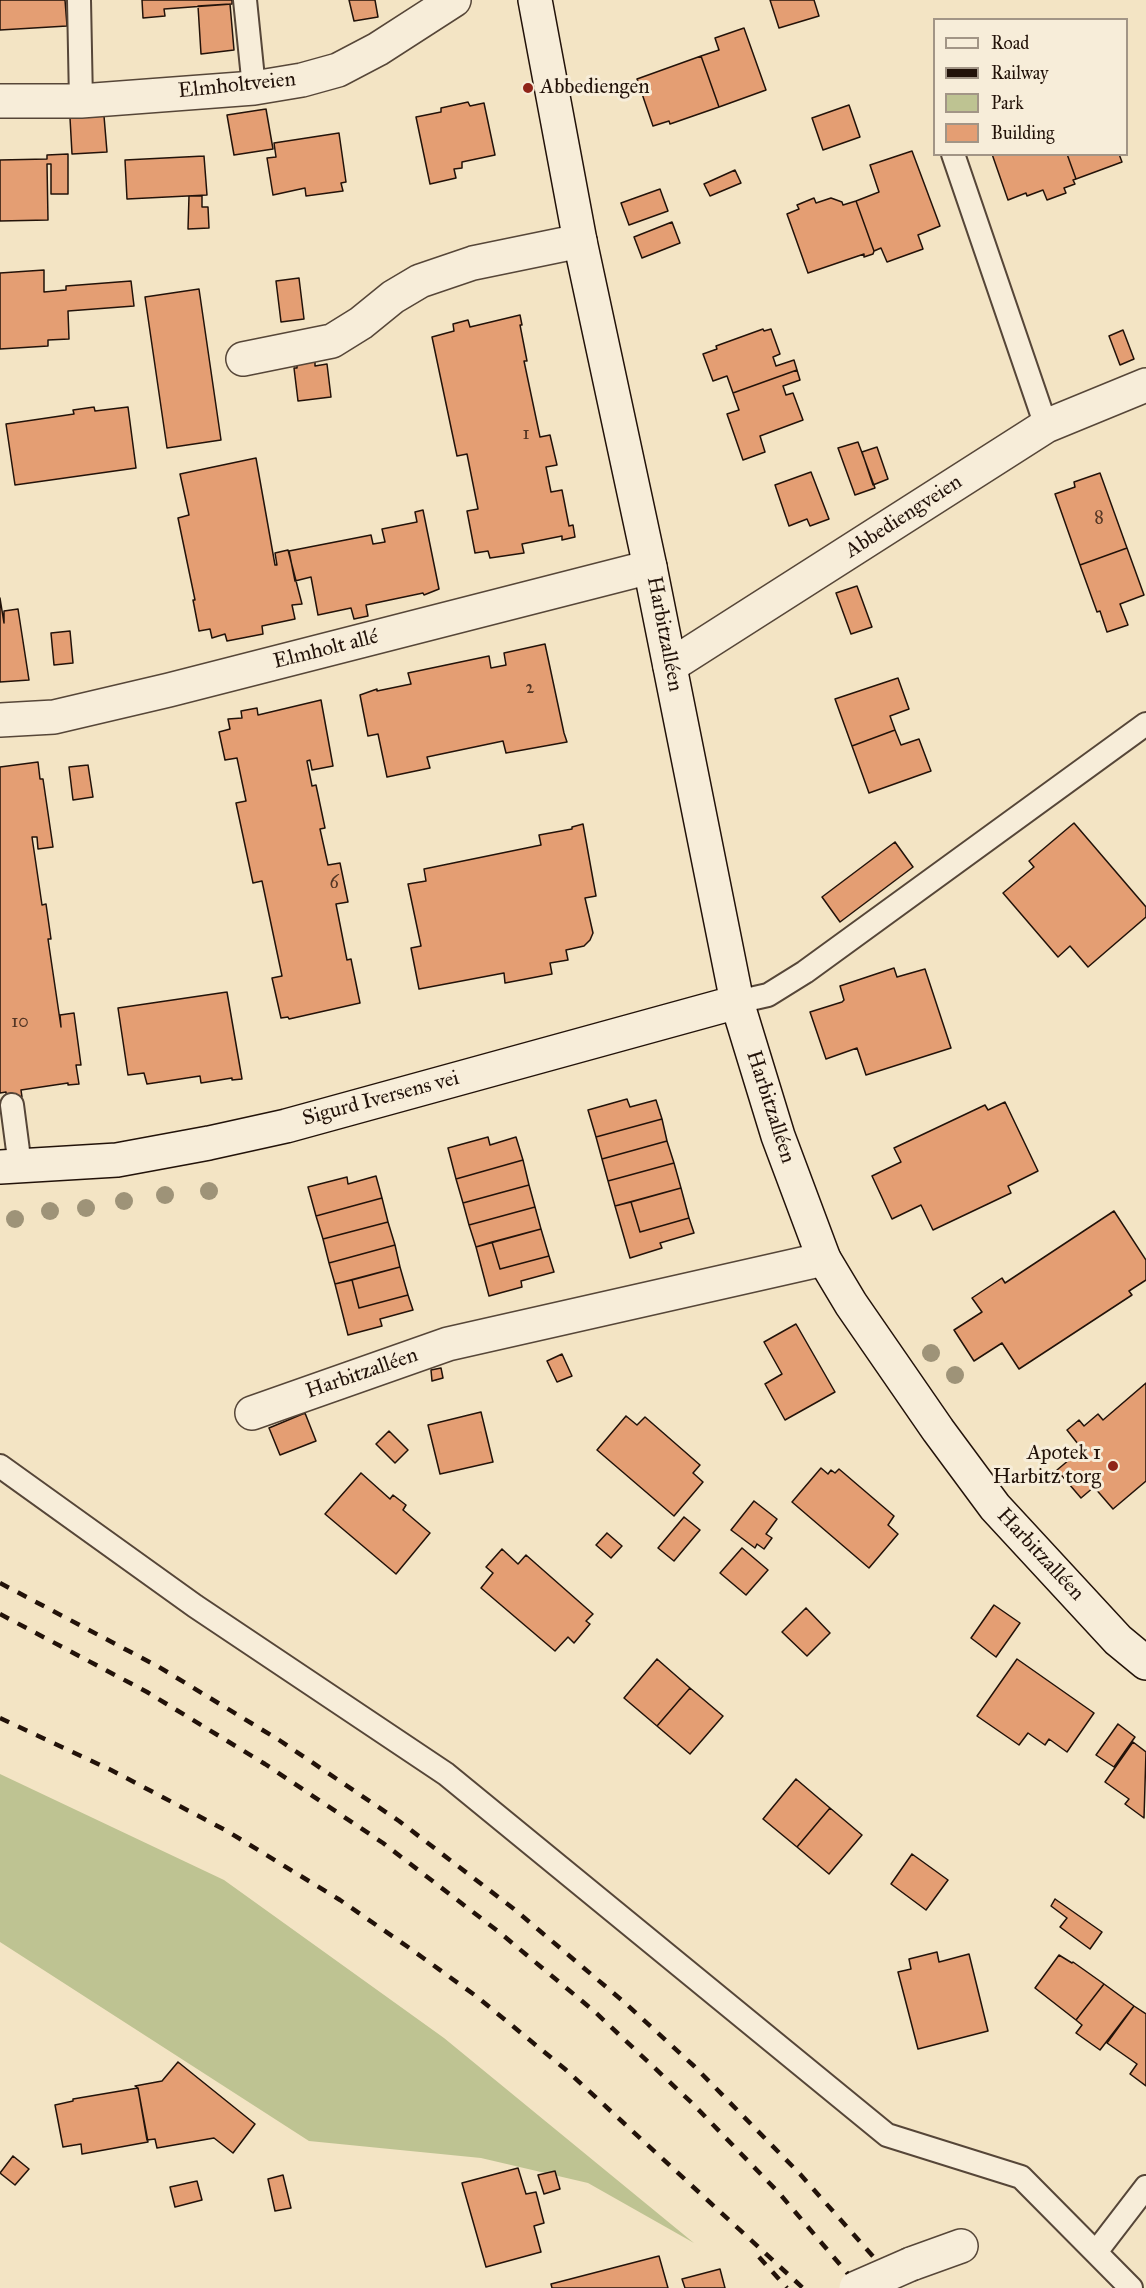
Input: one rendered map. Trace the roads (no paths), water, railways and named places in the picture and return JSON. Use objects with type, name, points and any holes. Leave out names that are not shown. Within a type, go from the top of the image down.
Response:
[{"type":"street","name":"Elmholtveien","points":[[0,101],[81,101],[254,88],[302,81],[338,70],[378,49],[454,0]]},
{"type":"street","name":"Harbitzalléen","points":[[535,0],[580,241],[650,567],[737,1002],[778,1136],[824,1259],[851,1304],[932,1420],[995,1507],[1118,1640],[1146,1663]]},
{"type":"street","points":[[243,359],[332,341],[361,323],[393,297],[420,281],[473,263],[580,241]]},
{"type":"street","name":"Abbediengveien","points":[[670,666],[1046,426],[1146,385]]},
{"type":"street","name":"Elmholt allé","points":[[0,720],[54,717],[169,690],[650,567]]},
{"type":"street","name":"Sigurd Iversens vei","points":[[10,1166],[117,1160],[253,1133],[737,1002]]},
{"type":"street","name":"Harbitzalléen","points":[[252,1413],[448,1344],[824,1259]]},
{"type":"street","points":[[856,2288],[911,2264],[961,2246]]},
{"type":"lane","points":[[79,0],[81,101]]},
{"type":"lane","points":[[245,0],[254,88]]},
{"type":"lane","points":[[954,156],[1046,426]]},
{"type":"lane","points":[[737,1002],[768,995],[805,972],[1146,724]]},
{"type":"lane","name":"Sigurd Iversens vei","points":[[10,1166],[12,1105]]},
{"type":"lane","points":[[0,1467],[195,1606],[446,1774],[887,2135],[1022,2176],[1131,2288]]},
{"type":"lane","points":[[1095,2252],[1146,2187]]},
{"type":"railway","points":[[0,1583],[159,1667],[279,1740],[399,1821],[514,1909],[624,2002],[694,2066],[800,2174],[901,2288]]},
{"type":"railway","points":[[0,1614],[147,1692],[265,1764],[383,1843],[499,1932],[594,2011],[693,2104],[779,2193],[860,2288]]},
{"type":"railway","points":[[0,1718],[111,1770],[227,1831],[340,1900],[408,1947],[476,1996],[565,2069],[803,2288]]},
{"type":"railway","points":[[759,2257],[787,2288]]},
{"type":"place","name":"Abbediengen","points":[[528,88]]},
{"type":"place","name":"Apotek 1 Harbitz torg","points":[[1113,1466]]}]
